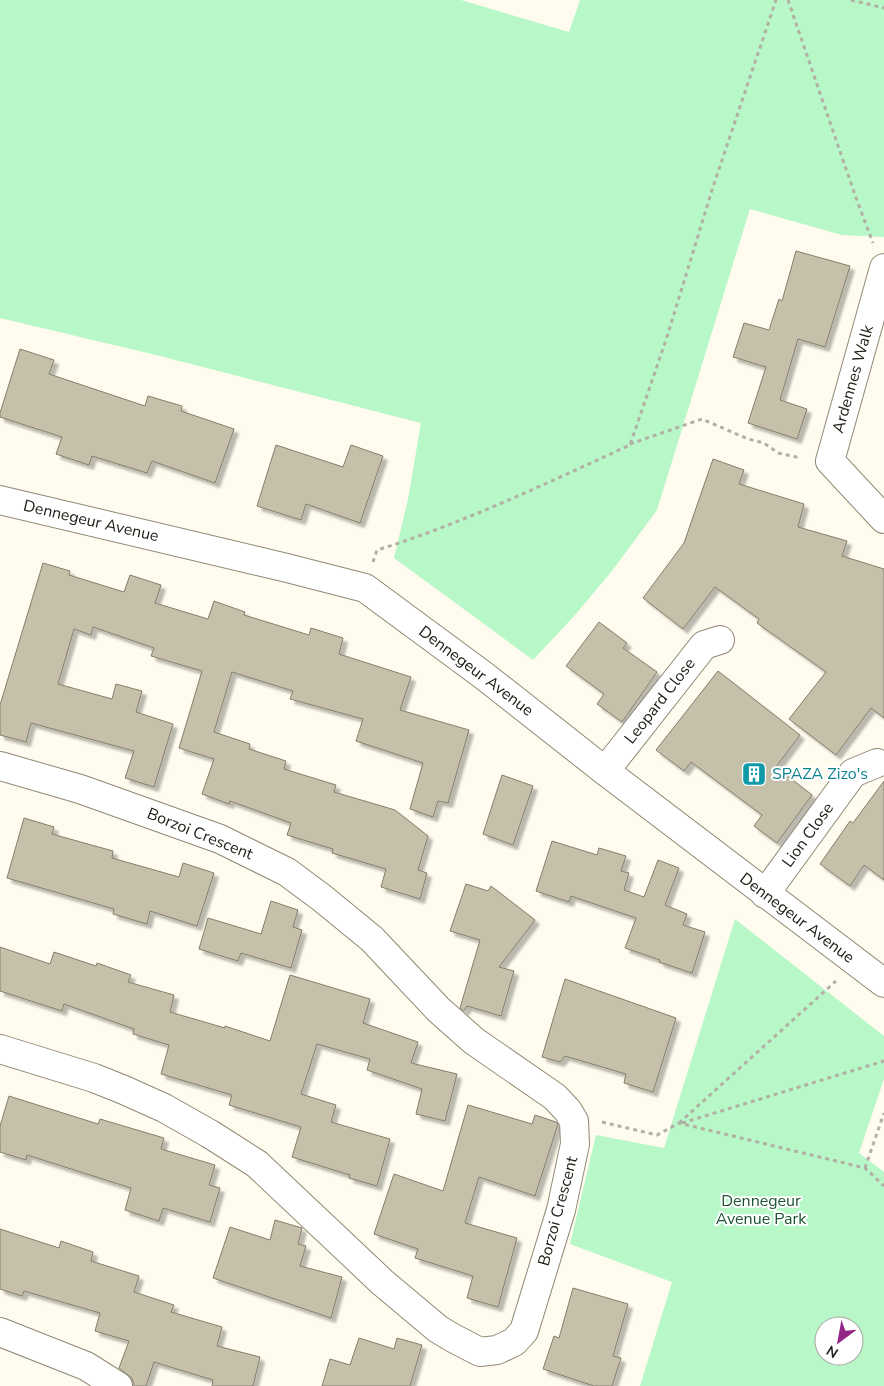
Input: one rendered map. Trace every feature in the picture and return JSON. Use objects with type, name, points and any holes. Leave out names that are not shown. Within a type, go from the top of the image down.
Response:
[{"type":"street","name":"Ardennes Walk","points":[[830,461],[884,269]]},
{"type":"street","points":[[830,461],[884,519]]},
{"type":"street","name":"Dennegeur Avenue","points":[[0,500],[365,588],[483,675],[765,894],[884,983]]},
{"type":"street","name":"Leopard Close","points":[[605,771],[704,645],[720,640]]},
{"type":"street","name":"Lion Close","points":[[765,894],[853,773],[877,763]]},
{"type":"street","name":"Borzoi Crescent","points":[[0,766],[80,789],[220,839],[286,872],[322,898],[372,940],[439,1010],[474,1041],[555,1097],[568,1111],[574,1121],[575,1144],[561,1210],[524,1331],[514,1342],[497,1350],[480,1352],[438,1329],[382,1282],[257,1164],[210,1134],[164,1108],[124,1090],[94,1078],[0,1049]]},
{"type":"street","points":[[0,1332],[86,1366],[118,1386]]},
{"type":"path","points":[[630,445],[666,340],[713,186],[776,0]]},
{"type":"path","points":[[788,0],[855,195],[884,269]]},
{"type":"path","points":[[851,0],[884,8]]},
{"type":"path","points":[[365,588],[378,550],[430,532],[630,445],[702,419],[748,439],[764,443],[778,453],[810,460],[830,461]]},
{"type":"path","points":[[679,1124],[857,962]]},
{"type":"path","points":[[574,1121],[606,1122],[657,1135],[679,1124],[884,1061]]},
{"type":"path","points":[[865,1168],[884,1113]]},
{"type":"path","points":[[679,1124],[865,1168],[884,1186]]},
{"type":"green space","points":[[0,0],[461,0],[569,32],[580,0],[884,0],[884,237],[842,235],[750,209],[657,510],[612,571],[575,615],[533,660],[394,558],[408,499],[421,423],[156,355],[0,318]]},
{"type":"green space","name":"Dennegeur Avenue Park","points":[[735,919],[884,1036],[884,1079],[859,1153],[884,1172],[884,1386],[640,1386],[672,1282],[570,1244],[596,1135],[664,1148]]},
{"type":"building","points":[[796,251],[850,266],[825,347],[798,339],[780,400],[807,409],[797,439],[748,423],[766,367],[733,357],[744,323],[769,330],[779,299],[782,301]]},
{"type":"building","points":[[20,349],[54,360],[49,374],[145,406],[148,396],[182,406],[181,411],[234,429],[215,483],[152,461],[147,473],[92,456],[89,465],[56,454],[62,437],[0,417]]},
{"type":"building","points":[[276,445],[343,467],[351,445],[383,456],[360,523],[306,504],[301,520],[257,506]]},
{"type":"building","points":[[713,459],[744,470],[739,484],[804,504],[798,527],[847,541],[842,556],[884,569],[884,718],[871,708],[836,755],[789,719],[826,672],[757,623],[759,619],[715,587],[683,629],[643,598],[684,543]]},
{"type":"building","points":[[43,563],[70,571],[69,575],[124,592],[130,575],[161,585],[155,603],[208,619],[214,601],[245,612],[244,615],[309,635],[311,628],[343,638],[339,654],[411,677],[400,710],[469,730],[448,803],[438,801],[433,817],[410,809],[423,763],[356,741],[363,719],[290,699],[293,691],[232,672],[214,732],[250,744],[249,749],[286,761],[284,769],[336,785],[334,792],[395,810],[428,836],[418,870],[427,873],[420,899],[381,887],[386,869],[332,853],[333,849],[287,835],[291,823],[230,801],[229,804],[202,794],[214,759],[179,748],[202,671],[151,656],[154,648],[93,627],[91,635],[74,629],[58,684],[112,699],[116,684],[142,691],[136,712],[173,724],[154,787],[125,778],[134,751],[31,723],[26,742],[0,735],[0,705]]},
{"type":"building","points":[[599,622],[627,643],[623,648],[657,672],[622,722],[597,704],[604,694],[566,666]]},
{"type":"building","points":[[718,671],[800,735],[776,767],[812,795],[777,843],[754,826],[762,815],[691,762],[684,771],[656,750]]},
{"type":"building","points":[[502,775],[533,786],[513,845],[483,834]]},
{"type":"building","points":[[884,781],[884,880],[864,865],[850,886],[820,864],[850,821],[853,823]]},
{"type":"building","points":[[24,818],[54,827],[52,834],[113,851],[112,858],[179,877],[183,863],[214,873],[197,926],[150,911],[147,924],[113,914],[114,909],[7,878]]},
{"type":"building","points":[[552,841],[597,855],[599,848],[626,856],[621,871],[629,873],[624,890],[644,897],[658,860],[679,868],[665,905],[687,914],[683,925],[705,932],[692,973],[625,948],[636,918],[571,896],[569,902],[536,891]]},
{"type":"building","points":[[466,884],[488,891],[491,886],[535,920],[499,967],[514,971],[501,1016],[467,1006],[464,1011],[460,1008],[480,940],[450,931]]},
{"type":"building","points":[[271,901],[298,910],[293,927],[302,930],[291,968],[241,953],[238,961],[199,949],[208,918],[261,934]]},
{"type":"building","points":[[0,947],[50,964],[54,952],[96,966],[97,963],[131,975],[128,982],[174,995],[170,1012],[225,1028],[225,1026],[270,1041],[290,975],[370,999],[363,1023],[418,1042],[411,1063],[457,1074],[445,1121],[416,1114],[422,1089],[367,1070],[370,1059],[317,1044],[301,1094],[336,1105],[331,1122],[390,1139],[377,1186],[349,1178],[350,1175],[292,1157],[301,1127],[229,1105],[232,1095],[161,1074],[169,1045],[133,1034],[134,1029],[64,1004],[62,1011],[0,991]]},
{"type":"building","points":[[565,979],[676,1018],[653,1092],[624,1083],[626,1074],[565,1056],[560,1062],[542,1057]]},
{"type":"building","points":[[9,1096],[98,1124],[100,1119],[164,1138],[161,1149],[215,1165],[209,1185],[220,1188],[210,1222],[163,1208],[159,1221],[125,1210],[131,1188],[27,1155],[26,1160],[0,1152],[0,1126]]},
{"type":"building","points":[[468,1105],[532,1124],[535,1115],[558,1124],[535,1196],[479,1177],[465,1223],[517,1238],[498,1307],[467,1298],[473,1276],[415,1258],[418,1249],[374,1234],[394,1174],[443,1191]]},
{"type":"building","points":[[275,1220],[302,1228],[298,1244],[306,1246],[300,1266],[342,1277],[331,1318],[213,1278],[230,1227],[270,1240]]},
{"type":"building","points":[[0,1229],[59,1248],[61,1241],[93,1252],[91,1261],[139,1276],[134,1292],[174,1305],[171,1312],[222,1327],[217,1346],[260,1357],[253,1386],[212,1386],[213,1380],[154,1362],[146,1386],[134,1386],[132,1378],[119,1368],[129,1341],[95,1331],[100,1313],[24,1291],[22,1296],[0,1289]]},
{"type":"building","points":[[573,1288],[628,1304],[613,1356],[621,1358],[612,1386],[594,1386],[543,1369],[554,1336],[559,1338]]},
{"type":"building","points":[[359,1338],[394,1349],[397,1338],[422,1345],[410,1386],[322,1386],[330,1359],[350,1365]]},
{"type":"place","name":"SPAZA Zizo's","points":[[754,774]]}]
